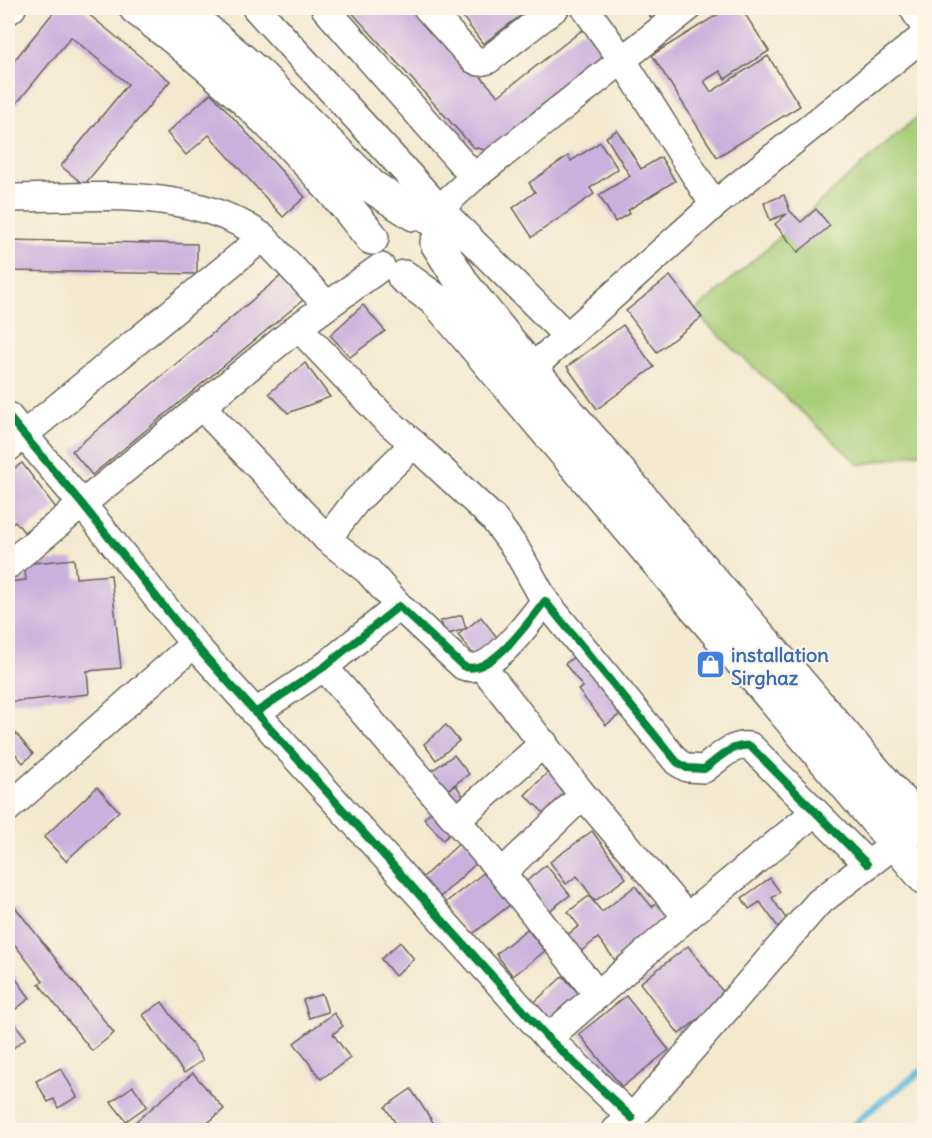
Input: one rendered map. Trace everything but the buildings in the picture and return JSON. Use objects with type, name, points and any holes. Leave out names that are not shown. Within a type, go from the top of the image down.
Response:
[{"type":"highway","points":[[136,8],[221,76],[335,194],[386,261],[427,292],[446,311],[562,452],[911,836]]},
{"type":"highway","points":[[180,8],[259,75],[370,186],[429,222],[465,288],[911,836],[924,877]]},
{"type":"highway","points":[[386,261],[378,225],[388,216],[401,212],[429,222]]},
{"type":"highway","points":[[386,261],[417,274],[428,267],[434,256],[429,222]]},
{"type":"street","points":[[255,8],[429,222],[566,335]]},
{"type":"street","points":[[325,8],[474,177]]},
{"type":"street","points":[[427,8],[473,59],[479,62],[488,60],[555,8]]},
{"type":"street","points":[[585,8],[623,61],[714,205]]},
{"type":"street","points":[[429,222],[474,177],[688,8]]},
{"type":"street","points":[[914,8],[924,26]]},
{"type":"street","points":[[531,369],[566,335],[714,205],[924,36]]},
{"type":"street","points":[[8,198],[185,202],[222,212],[243,222],[263,237],[327,305]]},
{"type":"street","points":[[263,237],[13,433],[82,504],[194,644],[624,1124],[818,903],[867,864],[911,836]]},
{"type":"street","points":[[9,561],[298,327],[386,261]]},
{"type":"street","points":[[298,327],[383,417],[493,518],[521,556],[545,601],[677,762],[697,771],[704,769],[731,749],[741,745],[750,746],[867,864]]},
{"type":"street","points":[[201,406],[327,539],[368,571],[399,606],[463,666],[470,669],[483,667],[522,629],[545,601]]},
{"type":"street","points":[[327,539],[356,501],[414,444]]},
{"type":"street","points":[[255,713],[324,667],[399,606]]},
{"type":"street","points":[[8,808],[194,644]]},
{"type":"street","points":[[324,667],[458,820],[598,995]]},
{"type":"street","points":[[483,667],[583,795],[687,917]]},
{"type":"street","points":[[458,820],[544,743]]},
{"type":"street","points":[[502,873],[583,795]]},
{"type":"street","points":[[548,1038],[687,917],[814,812]]},
{"type":"green space","points":[[924,111],[924,452],[859,465],[694,312]]},
{"type":"waterway","points":[[849,1130],[870,1110],[924,1069]]},
{"type":"cycle path","points":[[8,416],[194,644],[548,1038],[632,1118]]},
{"type":"cycle path","points":[[255,713],[324,667],[399,606],[463,666],[474,667],[485,664],[508,646],[545,601],[677,762],[687,768],[704,769],[731,749],[750,746],[867,864]]},
{"type":"place","name":"installation Sirghaz","points":[[710,665]]}]
